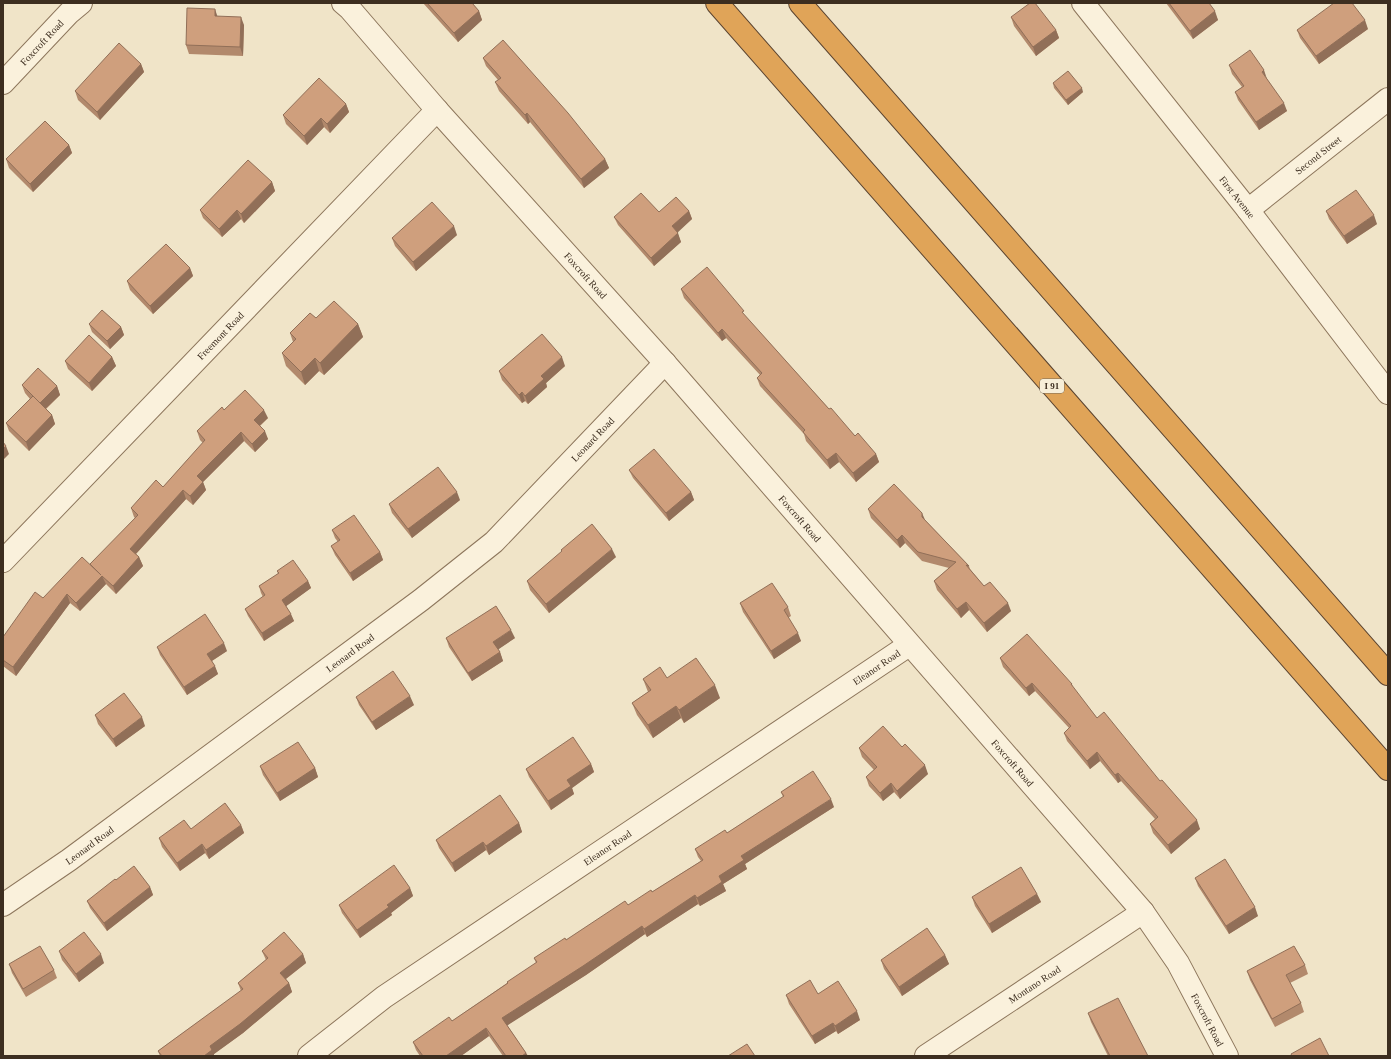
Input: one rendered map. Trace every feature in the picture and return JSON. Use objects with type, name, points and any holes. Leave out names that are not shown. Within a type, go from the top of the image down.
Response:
[{"type":"highway","name":"I 91","points":[[717,3],[1388,769]]},
{"type":"highway","points":[[800,3],[1388,674]]},
{"type":"street","name":"Foxcroft Road","points":[[3,83],[69,13],[81,3]]},
{"type":"street","name":"Foxcroft Road","points":[[343,3],[350,9],[437,110],[665,363],[1143,912],[1178,963],[1227,1056]]},
{"type":"street","name":"First Avenue","points":[[1083,3],[1248,210],[1388,393]]},
{"type":"street","name":"Second Street","points":[[1248,210],[1388,99]]},
{"type":"street","name":"Freemont Road","points":[[3,561],[437,110]]},
{"type":"street","name":"Leonard Road","points":[[3,905],[69,860],[421,600],[494,542],[665,363]]},
{"type":"street","name":"Eleanor Road","points":[[308,1056],[384,997],[909,645]]},
{"type":"street","name":"Montano Road","points":[[926,1056],[1143,912]]},
{"type":"building","points":[[427,3],[472,3],[479,11],[454,33]]},
{"type":"building","points":[[1030,3],[1035,3],[1056,30],[1033,47],[1011,17]]},
{"type":"building","points":[[1169,3],[1209,3],[1215,11],[1190,31]]},
{"type":"building","points":[[1334,3],[1352,3],[1365,20],[1316,56],[1297,30]]},
{"type":"building","points":[[187,8],[215,9],[215,16],[241,17],[240,47],[186,45]]},
{"type":"building","points":[[503,40],[568,113],[605,159],[581,179],[527,113],[525,115],[495,82],[501,78],[483,58]]},
{"type":"building","points":[[119,43],[141,64],[97,112],[75,91]]},
{"type":"building","points":[[1250,50],[1264,70],[1262,72],[1284,103],[1256,122],[1235,92],[1244,86],[1229,65]]},
{"type":"building","points":[[1068,71],[1082,88],[1066,100],[1053,83]]},
{"type":"building","points":[[319,78],[346,104],[327,124],[321,118],[304,136],[283,115]]},
{"type":"building","points":[[45,121],[69,145],[30,184],[6,159]]},
{"type":"building","points":[[248,160],[272,182],[241,214],[237,210],[219,229],[200,210]]},
{"type":"building","points":[[1356,190],[1374,215],[1344,236],[1326,211]]},
{"type":"building","points":[[641,193],[659,212],[676,197],[689,211],[672,226],[678,233],[651,258],[614,217]]},
{"type":"building","points":[[432,202],[454,226],[413,262],[392,238]]},
{"type":"building","points":[[166,244],[190,268],[150,306],[127,281]]},
{"type":"building","points":[[707,267],[744,311],[742,312],[829,409],[831,408],[855,436],[858,433],[876,454],[853,473],[836,453],[827,460],[803,432],[805,430],[757,378],[762,373],[722,329],[718,333],[681,289]]},
{"type":"building","points":[[334,301],[358,324],[320,363],[315,358],[301,372],[282,353],[296,339],[290,333],[310,313],[316,318]]},
{"type":"building","points":[[102,310],[121,327],[107,341],[89,324]]},
{"type":"building","points":[[542,334],[562,357],[541,376],[544,379],[525,396],[522,392],[519,395],[499,371]]},
{"type":"building","points":[[89,335],[112,357],[89,383],[65,361]]},
{"type":"building","points":[[38,368],[57,386],[40,403],[22,385]]},
{"type":"building","points":[[245,390],[264,410],[254,420],[265,431],[252,444],[241,432],[197,476],[203,482],[190,496],[183,490],[130,549],[139,557],[113,586],[102,576],[76,603],[67,594],[13,667],[3,660],[3,637],[35,592],[43,598],[82,557],[101,575],[90,564],[138,515],[131,508],[156,480],[163,487],[205,440],[197,431],[222,407],[224,410]]},
{"type":"building","points":[[33,396],[52,415],[26,442],[6,423]]},
{"type":"building","points":[[3,442],[6,446],[3,449]]},
{"type":"building","points":[[654,449],[691,492],[666,513],[629,470]]},
{"type":"building","points":[[438,467],[457,492],[408,529],[389,504]]},
{"type":"building","points":[[894,484],[922,513],[922,517],[969,566],[966,565],[984,586],[990,582],[1008,603],[984,623],[966,602],[957,609],[934,581],[956,562],[918,552],[902,535],[897,540],[868,509]]},
{"type":"building","points":[[354,515],[380,552],[350,573],[331,546],[340,540],[332,530]]},
{"type":"building","points":[[592,524],[612,549],[546,604],[527,581]]},
{"type":"building","points":[[293,560],[308,581],[282,600],[291,614],[262,633],[245,609],[265,595],[259,586],[279,573],[277,571]]},
{"type":"building","points":[[772,583],[788,607],[784,610],[798,633],[771,651],[740,603]]},
{"type":"building","points":[[496,606],[511,630],[493,642],[500,652],[468,673],[446,638]]},
{"type":"building","points":[[205,614],[224,643],[207,654],[215,666],[184,687],[157,647]]},
{"type":"building","points":[[1027,634],[1072,684],[1097,718],[1104,712],[1160,781],[1162,780],[1197,820],[1168,845],[1150,824],[1158,817],[1118,773],[1115,775],[1097,752],[1087,761],[1064,733],[1071,726],[1032,683],[1026,688],[1000,658]]},
{"type":"building","points":[[696,658],[715,685],[679,710],[676,706],[648,725],[632,703],[651,690],[643,679],[660,667],[667,678]]},
{"type":"building","points":[[393,671],[410,696],[372,722],[356,697]]},
{"type":"building","points":[[124,693],[142,717],[113,739],[95,715]]},
{"type":"building","points":[[883,726],[902,747],[905,744],[925,765],[897,791],[891,783],[880,793],[866,777],[877,767],[859,748]]},
{"type":"building","points":[[573,737],[591,764],[567,780],[571,786],[548,801],[526,769]]},
{"type":"building","points":[[298,742],[315,768],[277,793],[260,766]]},
{"type":"building","points":[[813,771],[831,799],[741,856],[744,860],[719,876],[722,882],[697,898],[695,895],[644,929],[642,926],[502,1018],[526,1053],[522,1056],[506,1056],[486,1028],[446,1056],[423,1056],[413,1042],[449,1017],[452,1021],[508,983],[507,982],[537,962],[534,958],[565,938],[566,940],[625,901],[628,905],[651,890],[652,892],[703,860],[695,849],[725,830],[727,833],[784,796],[781,792]]},
{"type":"building","points":[[500,795],[519,823],[486,846],[483,842],[452,863],[436,840]]},
{"type":"building","points":[[225,803],[241,825],[206,850],[202,844],[177,863],[159,838],[184,820],[191,829]]},
{"type":"building","points":[[1225,859],[1255,907],[1226,926],[1195,878]]},
{"type":"building","points":[[394,865],[410,888],[387,905],[389,907],[357,930],[339,905]]},
{"type":"building","points":[[134,866],[150,887],[104,923],[87,901]]},
{"type":"building","points":[[1021,867],[1037,894],[989,924],[972,897]]},
{"type":"building","points":[[927,928],[945,955],[899,987],[881,960]]},
{"type":"building","points":[[84,932],[101,954],[76,974],[59,951]]},
{"type":"building","points":[[284,932],[303,954],[280,973],[289,983],[240,1024],[210,1046],[212,1050],[204,1056],[162,1056],[158,1051],[243,989],[238,983],[268,958],[262,951]]},
{"type":"building","points":[[40,946],[54,970],[23,989],[9,964]]},
{"type":"building","points":[[1294,946],[1305,965],[1286,975],[1301,1003],[1272,1019],[1247,971]]},
{"type":"building","points":[[810,980],[818,994],[838,981],[857,1011],[835,1026],[833,1023],[812,1036],[786,995]]},
{"type":"building","points":[[1118,998],[1148,1056],[1110,1056],[1088,1013]]},
{"type":"building","points":[[1320,1038],[1329,1056],[1292,1056],[1291,1054]]},
{"type":"building","points":[[747,1044],[755,1056],[728,1056]]}]
